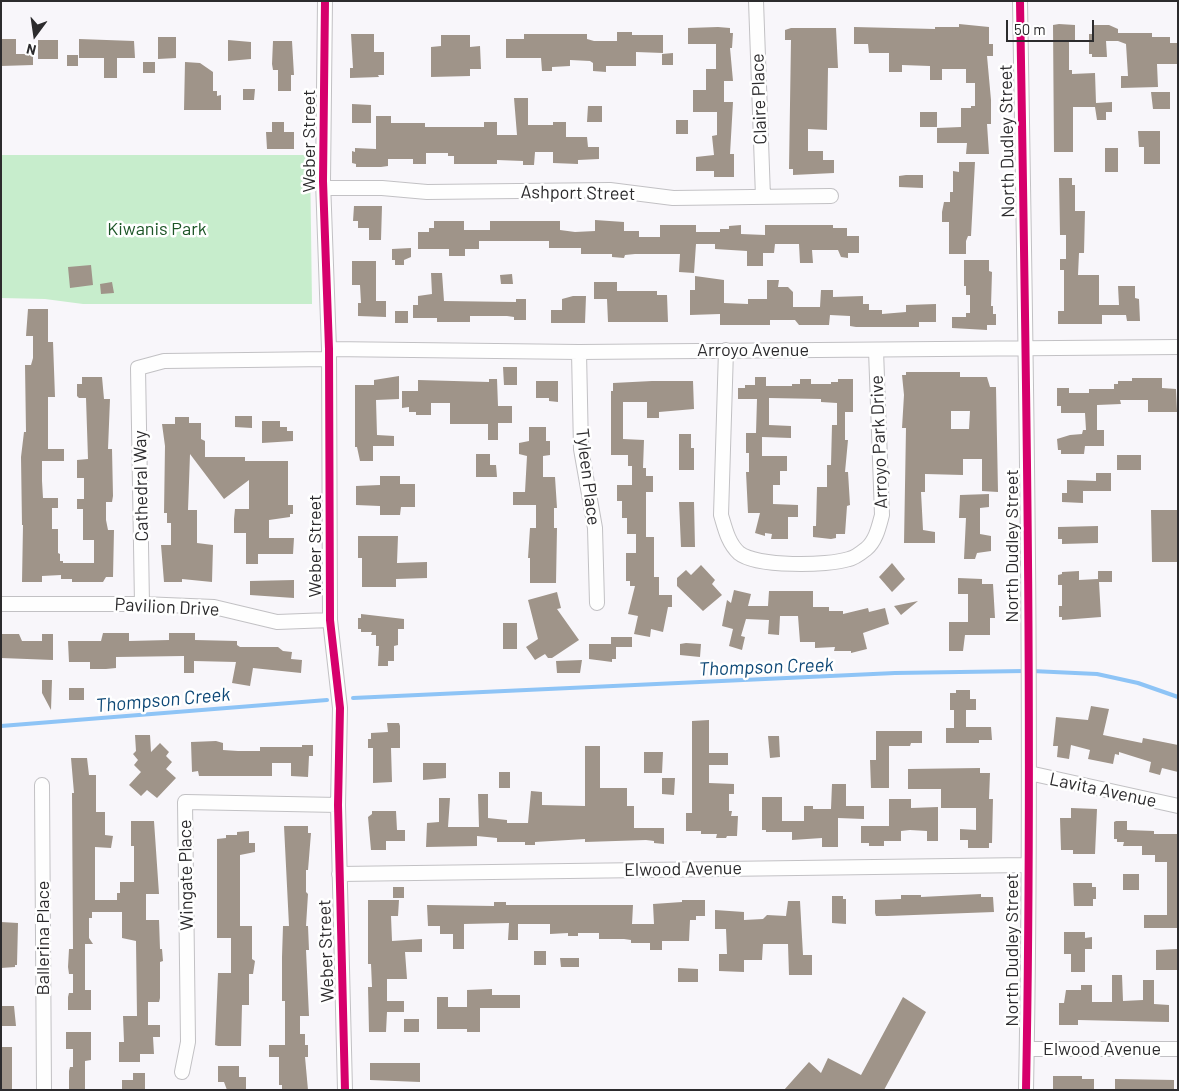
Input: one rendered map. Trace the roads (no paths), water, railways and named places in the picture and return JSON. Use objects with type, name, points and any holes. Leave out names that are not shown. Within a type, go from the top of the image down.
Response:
[{"type":"street","name":"Weber Street","points":[[325,1],[324,188],[329,354],[330,620],[340,708],[338,805],[345,1090]]},
{"type":"street","name":"Claire Place","points":[[756,1],[762,197]]},
{"type":"street","name":"North Dudley Street","points":[[1020,1],[1026,347],[1029,773],[1026,1090]]},
{"type":"street","name":"Ashport Street","points":[[324,188],[382,188],[427,192],[610,190],[673,198],[832,196]]},
{"type":"street","name":"Arroyo Avenue","points":[[138,368],[164,360],[329,354],[1178,347]]},
{"type":"street","name":"Arroyo Park Drive","points":[[726,350],[721,514],[728,538],[740,553],[760,561],[778,563],[832,563],[851,559],[867,548],[878,531],[882,515],[876,350]]},
{"type":"street","name":"Tyleen Place","points":[[579,352],[581,449],[595,528],[597,603]]},
{"type":"street","name":"Cathedral Way","points":[[138,368],[142,604]]},
{"type":"street","name":"Pavilion Drive","points":[[1,604],[214,606],[277,622],[330,620]]},
{"type":"street","name":"Lavita Avenue","points":[[1029,773],[1178,806]]},
{"type":"street","name":"Ballerina Place","points":[[42,785],[44,1090]]},
{"type":"street","name":"Wingate Place","points":[[182,1072],[188,1042],[185,802],[338,805]]},
{"type":"street","name":"Elwood Avenue","points":[[339,874],[1027,865]]},
{"type":"street","name":"Elwood Avenue","points":[[1027,1049],[1178,1050]]},
{"type":"waterway","name":"Thompson Creek","points":[[353,698],[895,673],[1025,671]]},
{"type":"waterway","name":"Thompson Creek","points":[[1032,671],[1097,674],[1138,683],[1178,697]]},
{"type":"waterway","name":"Thompson Creek","points":[[1,726],[327,700]]},
{"type":"park label","name":"Kiwanis Park","points":[[157,229]]}]
